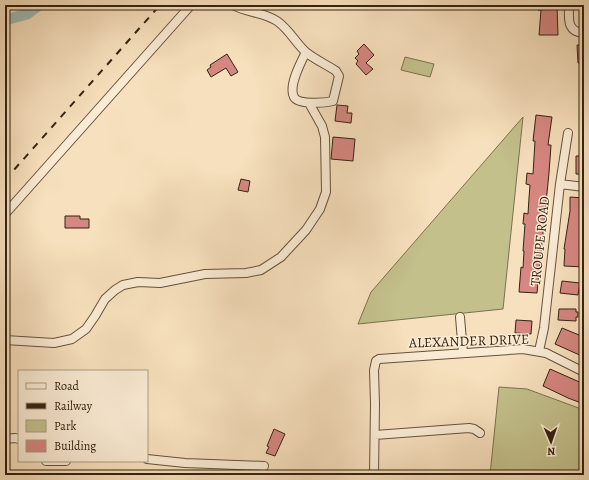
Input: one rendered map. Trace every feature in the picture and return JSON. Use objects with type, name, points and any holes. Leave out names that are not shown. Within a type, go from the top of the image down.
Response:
[{"type":"street","points":[[5,214],[191,5]]},
{"type":"street","points":[[233,5],[244,11],[275,20],[285,28],[306,52],[336,71],[339,76],[333,101],[309,103],[297,100],[293,96],[293,88],[298,68],[306,52]]},
{"type":"street","points":[[569,5],[572,29],[579,33],[584,33]]},
{"type":"street","points":[[5,340],[54,343],[72,339],[86,329],[105,299],[123,285],[138,282],[160,283],[205,274],[246,273],[261,270],[281,257],[306,230],[320,208],[326,192],[325,137],[322,126],[309,103]]},
{"type":"street","name":"TROUPE ROAD","points":[[539,351],[544,328],[560,184],[568,133]]},
{"type":"street","points":[[560,184],[584,186]]},
{"type":"street","points":[[460,317],[463,353]]},
{"type":"street","name":"ALEXANDER DRIVE","points":[[375,435],[374,370],[376,361],[379,359],[516,349],[539,351],[558,358],[584,372]]},
{"type":"street","points":[[374,475],[375,435],[469,428],[480,432]]},
{"type":"street","points":[[5,440],[18,439]]},
{"type":"street","points":[[148,459],[185,463],[264,466]]},
{"type":"green space","points":[[405,57],[434,64],[430,77],[401,70]]},
{"type":"green space","points":[[523,117],[503,309],[358,324],[371,292]]},
{"type":"green space","points":[[499,387],[527,389],[584,410],[584,475],[490,475]]},
{"type":"building","points":[[538,5],[557,5],[558,35],[539,35],[541,10],[538,10]]},
{"type":"building","points":[[364,44],[374,55],[366,63],[373,69],[366,75],[356,64],[358,61],[355,58],[359,54],[357,51]]},
{"type":"building","points":[[577,45],[583,45],[584,63],[578,63]]},
{"type":"building","points":[[227,54],[238,72],[231,76],[226,68],[211,77],[207,70],[211,67],[210,65]]},
{"type":"building","points":[[337,105],[348,106],[347,113],[352,113],[351,123],[335,121]]},
{"type":"building","points":[[536,115],[552,117],[548,145],[551,145],[549,173],[537,293],[519,292],[521,267],[523,268],[524,213],[528,214],[530,185],[526,184],[527,173],[533,174],[535,141],[533,141]]},
{"type":"building","points":[[333,137],[355,139],[353,161],[331,159]]},
{"type":"building","points":[[576,156],[584,156],[584,174],[576,174]]},
{"type":"building","points":[[241,179],[250,181],[248,192],[238,190]]},
{"type":"building","points":[[570,197],[584,198],[584,223],[580,256],[584,256],[584,267],[564,266],[564,249],[570,211]]},
{"type":"building","points":[[65,216],[80,216],[80,219],[89,219],[89,228],[65,228]]},
{"type":"building","points":[[562,281],[580,283],[578,295],[560,293]]},
{"type":"building","points":[[559,309],[576,309],[576,312],[578,312],[578,317],[576,317],[576,321],[558,320]]},
{"type":"building","points":[[516,320],[532,321],[531,334],[515,333]]},
{"type":"building","points":[[562,328],[584,337],[584,357],[555,344]]},
{"type":"building","points":[[550,369],[584,384],[584,404],[543,386]]},
{"type":"building","points":[[274,429],[285,434],[275,456],[266,453],[269,447],[267,446]]},
{"type":"waterway","points":[[5,20],[27,14],[39,5]]},
{"type":"railway","points":[[5,180],[160,5]]}]
